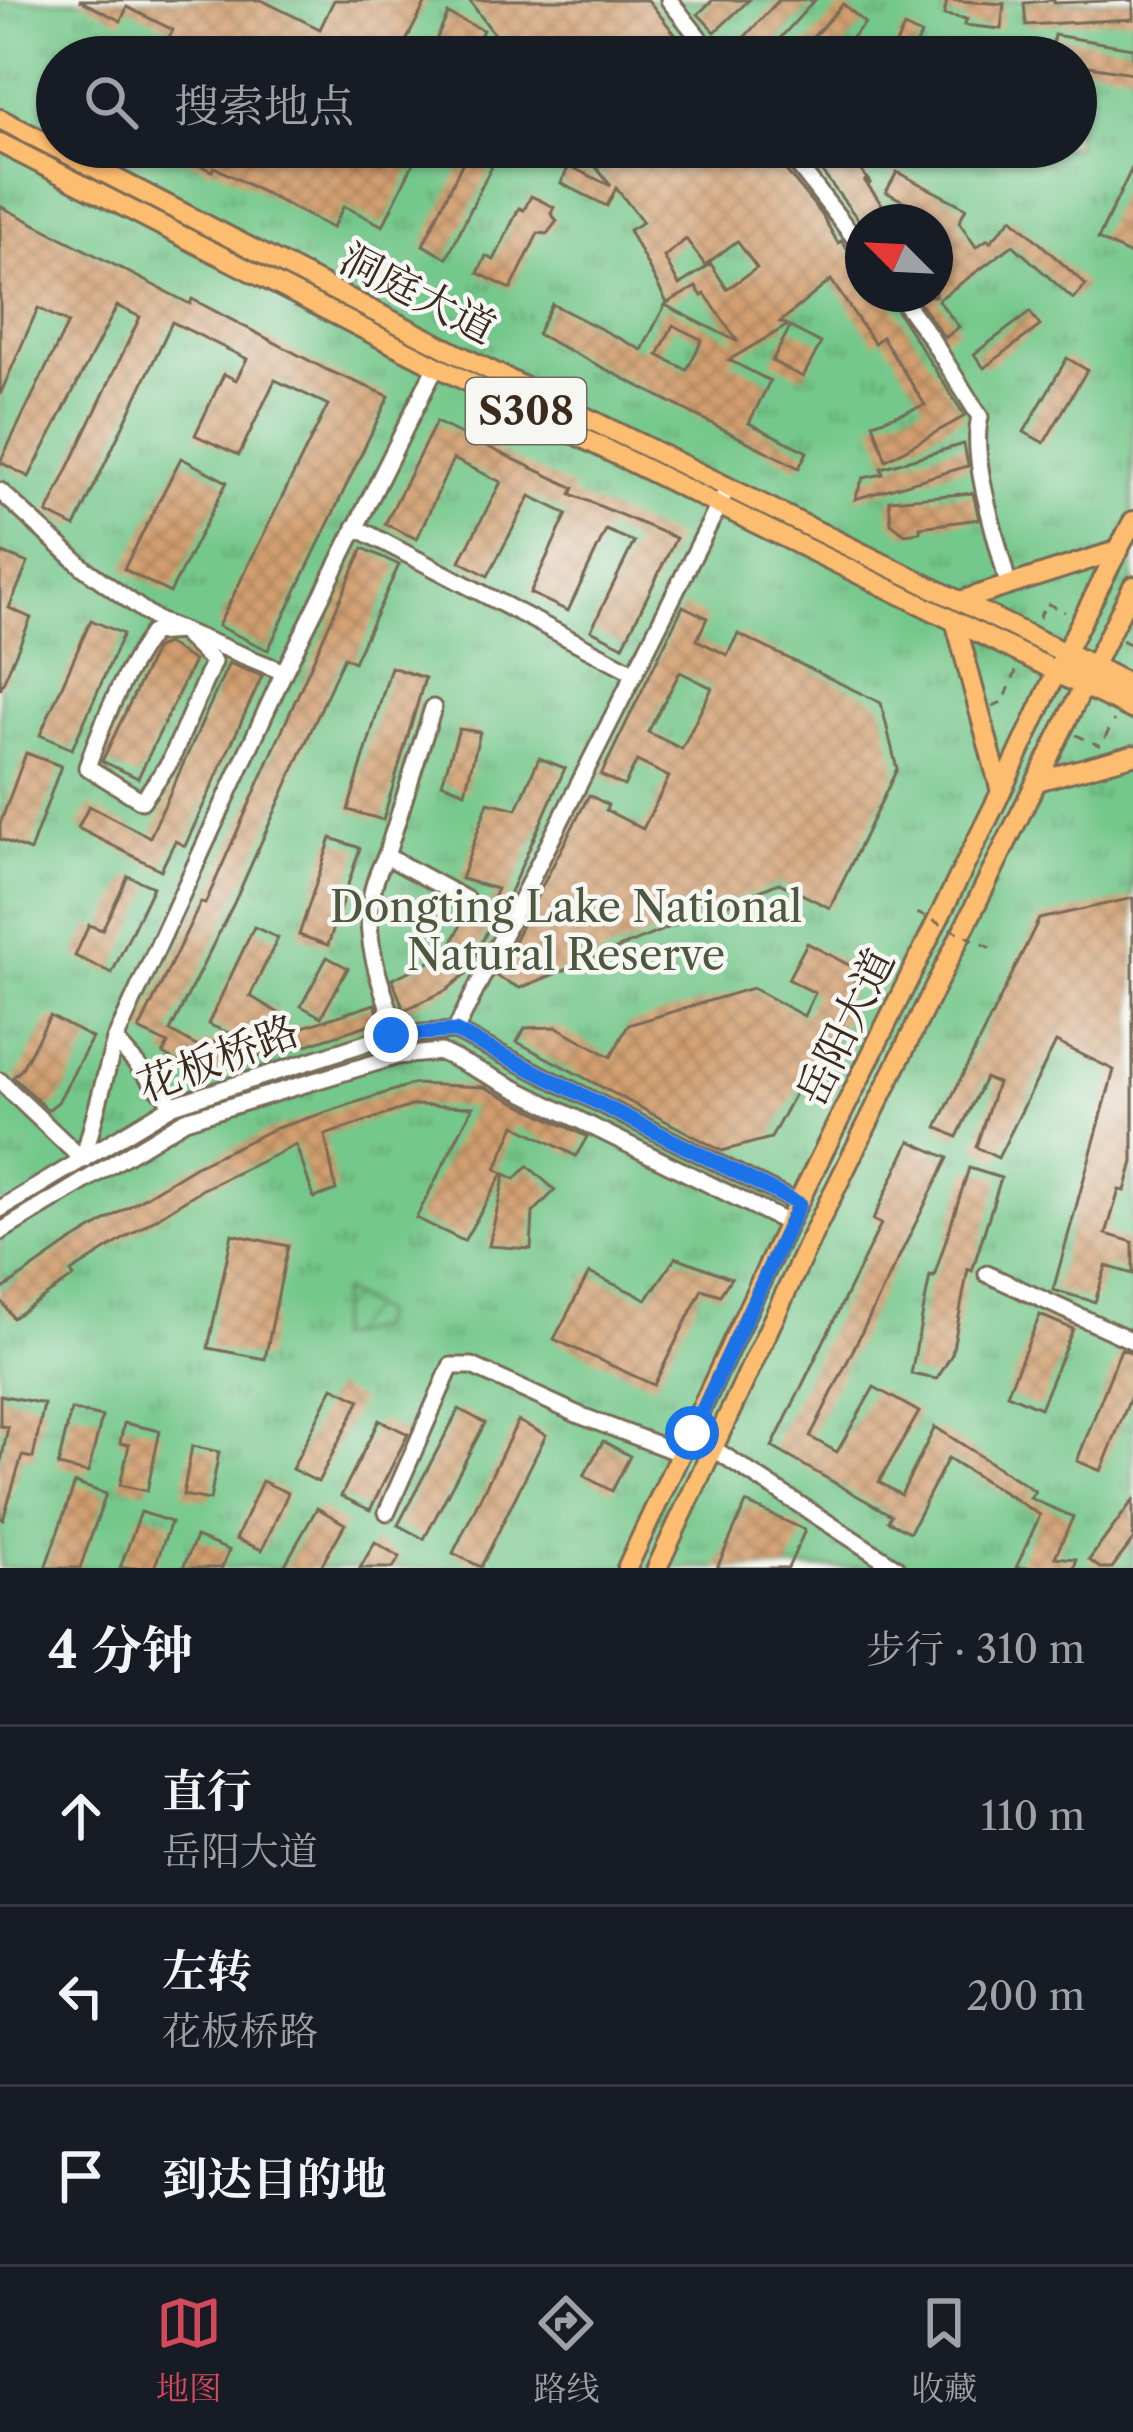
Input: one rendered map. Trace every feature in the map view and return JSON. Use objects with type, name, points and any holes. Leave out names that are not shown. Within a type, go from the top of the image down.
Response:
[{"type":"highway","name":"S308","points":[[1060,662],[1133,708]]},
{"type":"highway","name":"S308","points":[[1086,676],[1133,688]]},
{"type":"main road","name":"洞庭大道","points":[[0,119],[36,138]]},
{"type":"main road","name":"洞庭大道","points":[[0,143],[36,161]]},
{"type":"main road","name":"洞庭大道","points":[[49,168],[956,624],[1060,662]]},
{"type":"main road","name":"洞庭大道","points":[[95,168],[455,353],[960,601],[1060,662]]},
{"type":"main road","name":"岳阳大道","points":[[627,1568],[788,1223],[1133,521]]},
{"type":"main road","points":[[960,601],[1119,550]]},
{"type":"main road","name":"岳阳大道","points":[[657,1568],[813,1234],[1133,586]]},
{"type":"main road","points":[[956,624],[1001,792]]},
{"type":"main road","points":[[1036,781],[1133,755]]},
{"type":"street","points":[[669,0],[697,36]]},
{"type":"street","points":[[800,168],[845,226]]},
{"type":"street","points":[[911,312],[980,417],[974,440],[978,467],[1009,586]]},
{"type":"street","points":[[0,1081],[82,1160],[115,1040],[284,672],[436,366]]},
{"type":"street","points":[[729,487],[455,1031],[799,1204]]},
{"type":"street","points":[[0,491],[84,568],[158,622],[284,672]]},
{"type":"street","points":[[355,527],[635,674]]},
{"type":"street","points":[[181,631],[213,662],[170,762],[142,801],[86,767],[100,729],[152,633],[181,631]]},
{"type":"street","points":[[398,1035],[366,919],[433,708]]},
{"type":"street","points":[[386,856],[467,900]]},
{"type":"street","name":"花板桥路","points":[[0,1209],[172,1105],[398,1035],[455,1031]]},
{"type":"street","points":[[115,1040],[172,1105]]},
{"type":"street","name":"花板桥路","points":[[0,1232],[185,1120],[398,1056],[441,1052],[788,1223]]},
{"type":"street","points":[[987,1274],[1133,1341]]},
{"type":"street","points":[[387,1512],[451,1366],[472,1366],[579,1415],[682,1454]]},
{"type":"street","points":[[714,1449],[897,1568]]},
{"type":"path","points":[[917,913],[993,949]]},
{"type":"green space","name":"Dongting Lake National Natural Reserve","points":[[0,0],[1133,0],[1133,1568],[0,1568]]},
{"type":"green space","points":[[342,1291],[381,1313],[377,1328],[334,1338]]},
{"type":"building","points":[[79,0],[261,0],[320,29],[334,0],[427,0],[409,36],[170,36],[173,30],[127,7],[121,21]]},
{"type":"building","points":[[469,0],[648,0],[676,36],[496,36]]},
{"type":"building","points":[[713,0],[749,0],[715,32],[698,14]]},
{"type":"building","points":[[779,0],[815,0],[782,36],[746,36]]},
{"type":"building","points":[[947,0],[1004,4],[1001,29],[964,25],[967,19],[944,15]]},
{"type":"building","points":[[1133,0],[1133,19],[1026,25],[1024,3]]},
{"type":"building","points":[[843,4],[865,23],[853,36],[814,36]]},
{"type":"building","points":[[448,14],[483,30],[480,36],[438,36]]},
{"type":"building","points":[[904,27],[921,35],[921,36],[900,36]]},
{"type":"building","points":[[1097,42],[1133,48],[1133,73],[1097,67]]},
{"type":"building","points":[[1133,166],[1133,256],[1098,239]]},
{"type":"building","points":[[216,168],[411,168],[383,226],[344,206],[332,228]]},
{"type":"building","points":[[460,168],[491,168],[447,258],[423,245]]},
{"type":"building","points":[[568,168],[611,186],[597,168],[784,168],[822,215],[838,243],[845,246],[845,301],[831,280],[780,322],[788,325],[729,360],[770,381],[749,423],[807,452],[799,468],[537,334],[552,304],[642,350],[665,305],[738,342],[696,287],[667,303],[629,230],[643,222],[616,188],[607,206],[561,183]],"holes":[[[686,239],[705,265],[737,241],[757,268],[727,289],[711,264],[679,285],[664,257]],[[673,325],[702,340],[687,370],[658,355]]]},
{"type":"building","points":[[819,168],[859,168],[871,184],[864,180],[882,204],[846,204]]},
{"type":"building","points":[[897,172],[966,208],[959,222],[976,247],[990,242],[1012,218],[1086,285],[1073,299],[1013,245],[953,289],[953,204],[909,204],[886,192]]},
{"type":"building","points":[[531,196],[554,207],[551,213],[557,221],[547,234],[538,233],[511,289],[478,273],[486,256],[494,260],[519,208],[524,210]]},
{"type":"building","points":[[0,206],[190,304],[192,299],[327,370],[389,396],[268,650],[218,626],[328,405],[275,380],[239,455],[195,435],[224,374],[236,380],[247,359],[172,322],[75,527],[47,513],[140,317],[117,306],[29,477],[0,462],[68,323],[38,308],[0,395]]},
{"type":"building","points":[[853,312],[898,312],[965,416],[886,460],[873,423],[925,405],[882,337],[874,343]]},
{"type":"building","points":[[926,312],[947,312],[959,327],[945,338]]},
{"type":"building","points":[[1030,312],[1040,326],[984,368],[974,354]]},
{"type":"building","points":[[790,327],[821,343],[803,377],[772,361]]},
{"type":"building","points":[[1067,358],[1087,370],[1044,443],[1024,432]]},
{"type":"building","points":[[436,422],[574,488],[571,494],[676,538],[623,646],[591,630],[634,542],[606,530],[568,611],[530,593],[567,514],[530,496],[488,576],[460,561],[501,482],[453,459],[417,539],[385,524]]},
{"type":"building","points":[[964,444],[968,466],[855,499],[863,478],[883,474],[881,468]]},
{"type":"building","points":[[181,458],[227,482],[170,593],[124,569]]},
{"type":"building","points":[[973,493],[979,519],[920,527],[920,532],[905,534],[891,523],[889,500]]},
{"type":"building","points":[[363,548],[399,565],[354,662],[344,657],[234,903],[170,1031],[198,1047],[235,1036],[208,1024],[254,927],[278,938],[250,996],[282,1015],[269,1038],[375,1004],[380,1021],[291,1050],[289,1046],[204,1077],[163,1054],[168,1044],[139,1030],[201,902],[205,904]]},
{"type":"building","points":[[3,553],[28,563],[9,608],[31,618],[0,690],[0,561]]},
{"type":"building","points":[[683,606],[707,618],[697,640],[727,655],[738,634],[881,703],[897,769],[830,908],[779,883],[520,988],[496,976],[589,795],[608,805],[606,810],[643,829],[669,777],[637,761],[624,786],[601,775]],"holes":[[[680,672],[712,688],[682,749],[648,732]]]},
{"type":"building","points":[[91,620],[123,634],[72,749],[40,735]]},
{"type":"building","points":[[167,644],[194,661],[138,778],[102,761],[156,648]]},
{"type":"building","points":[[229,663],[262,676],[185,846],[175,841],[161,870],[78,828],[89,806],[150,837]]},
{"type":"building","points":[[391,667],[425,678],[383,820],[348,810]]},
{"type":"building","points":[[459,729],[480,732],[465,792],[442,783]]},
{"type":"building","points":[[26,753],[61,766],[30,851],[0,839],[0,824]]},
{"type":"building","points":[[539,758],[565,768],[501,912],[489,907],[497,889],[461,879],[488,802],[517,809]]},
{"type":"building","points":[[331,838],[360,848],[328,945],[299,935]]},
{"type":"building","points":[[128,876],[153,887],[112,973],[75,956],[89,925],[102,930]]},
{"type":"building","points":[[1133,898],[1133,1162],[1106,1234],[1133,1242],[1133,1274],[1106,1266],[1095,1302],[1053,1290],[1114,1070],[1056,1042],[998,1158],[976,1147],[997,1083],[985,1078],[957,1137],[937,1127],[1039,919]]},
{"type":"building","points":[[466,914],[490,925],[468,972],[447,990],[404,1010],[392,979],[447,954]]},
{"type":"building","points":[[807,943],[860,971],[843,1006],[850,1009],[810,1086],[801,1082],[771,1138],[722,1151],[517,1042],[525,1028],[557,1027],[611,1057],[628,1025],[752,988],[804,1016],[815,993],[788,979]]},
{"type":"building","points":[[327,957],[348,968],[321,1017],[301,1006]]},
{"type":"building","points":[[50,1016],[92,1038],[58,1102],[48,1110],[13,1077]]},
{"type":"building","points":[[413,1084],[484,1087],[587,1137],[576,1156],[515,1125],[496,1169],[503,1173],[464,1241],[416,1218],[473,1107],[414,1105],[325,1135],[336,1190],[314,1198],[296,1145],[201,1190],[71,1272],[74,1277],[13,1318],[0,1299],[0,1291],[69,1243],[196,1166],[274,1129]]},
{"type":"building","points":[[910,1141],[948,1158],[810,1437],[837,1452],[874,1387],[919,1412],[879,1482],[901,1495],[935,1427],[1035,1491],[1030,1498],[1073,1517],[1055,1557],[1076,1559],[1075,1568],[1016,1568],[1040,1515],[948,1458],[910,1532],[888,1521],[891,1515],[772,1447],[881,1224],[873,1220]]},
{"type":"building","points":[[528,1166],[555,1190],[533,1213],[531,1249],[489,1246],[505,1174],[515,1179]]},
{"type":"building","points":[[969,1168],[1001,1178],[972,1271],[968,1269],[952,1354],[937,1379],[911,1374],[930,1276],[934,1277]]},
{"type":"building","points":[[232,1234],[288,1246],[265,1359],[208,1348]]},
{"type":"building","points":[[676,1257],[731,1278],[720,1295],[702,1289],[654,1385],[554,1339],[589,1273],[647,1299]]},
{"type":"building","points":[[1040,1315],[1073,1329],[1040,1408],[1007,1394]]},
{"type":"building","points":[[1121,1349],[1133,1353],[1133,1391],[1101,1471],[1077,1461]]},
{"type":"building","points":[[333,1387],[360,1400],[318,1482],[292,1469]]},
{"type":"building","points":[[0,1395],[44,1404],[33,1458],[22,1456],[3,1519],[0,1467],[8,1427],[0,1426]]},
{"type":"building","points":[[459,1409],[485,1423],[424,1539],[398,1525]]},
{"type":"building","points":[[71,1410],[102,1417],[88,1473],[58,1466]]},
{"type":"building","points":[[379,1420],[408,1434],[370,1510],[341,1496]]},
{"type":"building","points":[[518,1421],[546,1435],[481,1567],[453,1553]]},
{"type":"building","points":[[124,1423],[160,1431],[147,1491],[120,1485],[129,1445],[120,1443]]},
{"type":"building","points":[[603,1441],[630,1456],[612,1491],[584,1476]]},
{"type":"building","points":[[192,1446],[219,1452],[210,1500],[183,1495]]},
{"type":"building","points":[[262,1481],[288,1493],[262,1550],[236,1539]]},
{"type":"building","points":[[75,1483],[106,1494],[80,1568],[45,1568]]},
{"type":"building","points":[[1133,1500],[1133,1540],[1112,1568],[1100,1568],[1089,1560]]},
{"type":"building","points":[[746,1503],[805,1530],[788,1568],[717,1568]]},
{"type":"building","points":[[317,1508],[345,1524],[320,1568],[283,1568]]},
{"type":"building","points":[[141,1512],[171,1522],[154,1568],[120,1568]]},
{"type":"building","points":[[196,1537],[229,1550],[222,1568],[183,1568]]},
{"type":"building","points":[[375,1542],[400,1557],[393,1568],[360,1568]]},
{"type":"route","points":[[391,1035],[455,1031],[799,1204],[692,1433]]}]
